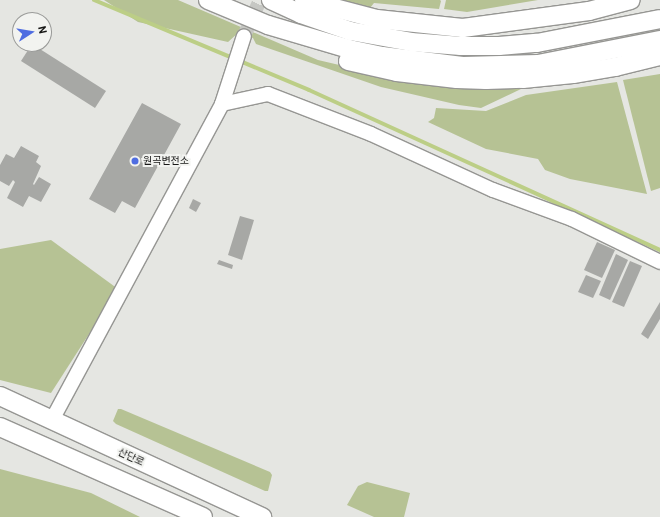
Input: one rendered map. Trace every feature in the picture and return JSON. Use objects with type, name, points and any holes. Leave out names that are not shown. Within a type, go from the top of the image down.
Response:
[{"type":"main road","points":[[208,0],[268,24],[349,49],[382,56],[464,66],[538,64],[629,48],[660,40]]},
{"type":"main road","points":[[271,0],[301,14],[350,31],[411,42],[461,46],[498,46],[537,43],[660,19]]},
{"type":"main road","points":[[304,0],[377,19],[464,28],[589,11],[631,0]]},
{"type":"main road","points":[[268,24],[313,50],[348,61],[397,72],[458,79],[522,79],[573,74],[615,67],[660,56]]},
{"type":"main road","name":"산단로","points":[[0,396],[262,517]]},
{"type":"main road","points":[[0,427],[203,517]]},
{"type":"street","points":[[52,420],[222,104],[229,86],[242,40]]},
{"type":"street","points":[[222,104],[268,94],[371,134],[492,190],[572,219],[660,262]]},
{"type":"green space","points":[[104,0],[178,0],[318,60],[416,83],[472,89],[521,89],[481,108],[459,105],[381,87],[256,44],[253,38],[238,33],[228,42],[138,22]]},
{"type":"green space","points":[[338,0],[441,1],[439,9],[374,3],[370,8]]},
{"type":"green space","points":[[446,0],[538,0],[467,12],[444,9]]},
{"type":"green space","points":[[660,74],[660,188],[651,191],[623,80]]},
{"type":"green space","points":[[617,82],[647,194],[570,179],[545,170],[538,159],[486,149],[428,122],[434,118],[436,108],[486,111],[526,95]]},
{"type":"green space","points":[[51,240],[118,289],[51,393],[0,380],[0,249]]},
{"type":"green space","points":[[118,409],[270,472],[272,475],[268,491],[265,491],[116,424],[113,421]]},
{"type":"green space","points":[[0,469],[91,493],[140,517],[0,517]]},
{"type":"green space","points":[[367,482],[410,493],[404,517],[374,517],[347,505],[358,486]]},
{"type":"building","points":[[27,52],[45,52],[106,91],[95,108],[21,61]]},
{"type":"building","name":"원곡변전소","points":[[142,103],[181,124],[135,208],[122,201],[115,213],[89,199]]},
{"type":"building","points":[[21,146],[39,156],[36,162],[41,166],[33,184],[34,185],[39,177],[51,184],[41,202],[29,196],[23,207],[7,198],[15,182],[13,180],[9,186],[0,181],[0,165],[6,154],[14,158]]},
{"type":"building","points":[[193,199],[201,203],[196,212],[189,208]]},
{"type":"building","points":[[240,216],[254,220],[242,260],[228,255]]},
{"type":"building","points":[[597,242],[615,250],[602,278],[584,270]]},
{"type":"building","points":[[616,254],[628,260],[610,300],[599,295]]},
{"type":"building","points":[[219,260],[233,265],[232,269],[217,264]]},
{"type":"building","points":[[630,261],[642,266],[624,307],[612,302]]},
{"type":"building","points":[[586,275],[601,281],[593,298],[578,292]]},
{"type":"building","points":[[660,302],[660,319],[648,339],[641,334]]},
{"type":"waterway","points":[[94,0],[309,90],[660,250]]},
{"type":"tunnel","points":[[244,36],[260,0]]},
{"type":"place","name":"원곡변전소","points":[[135,161]]}]
